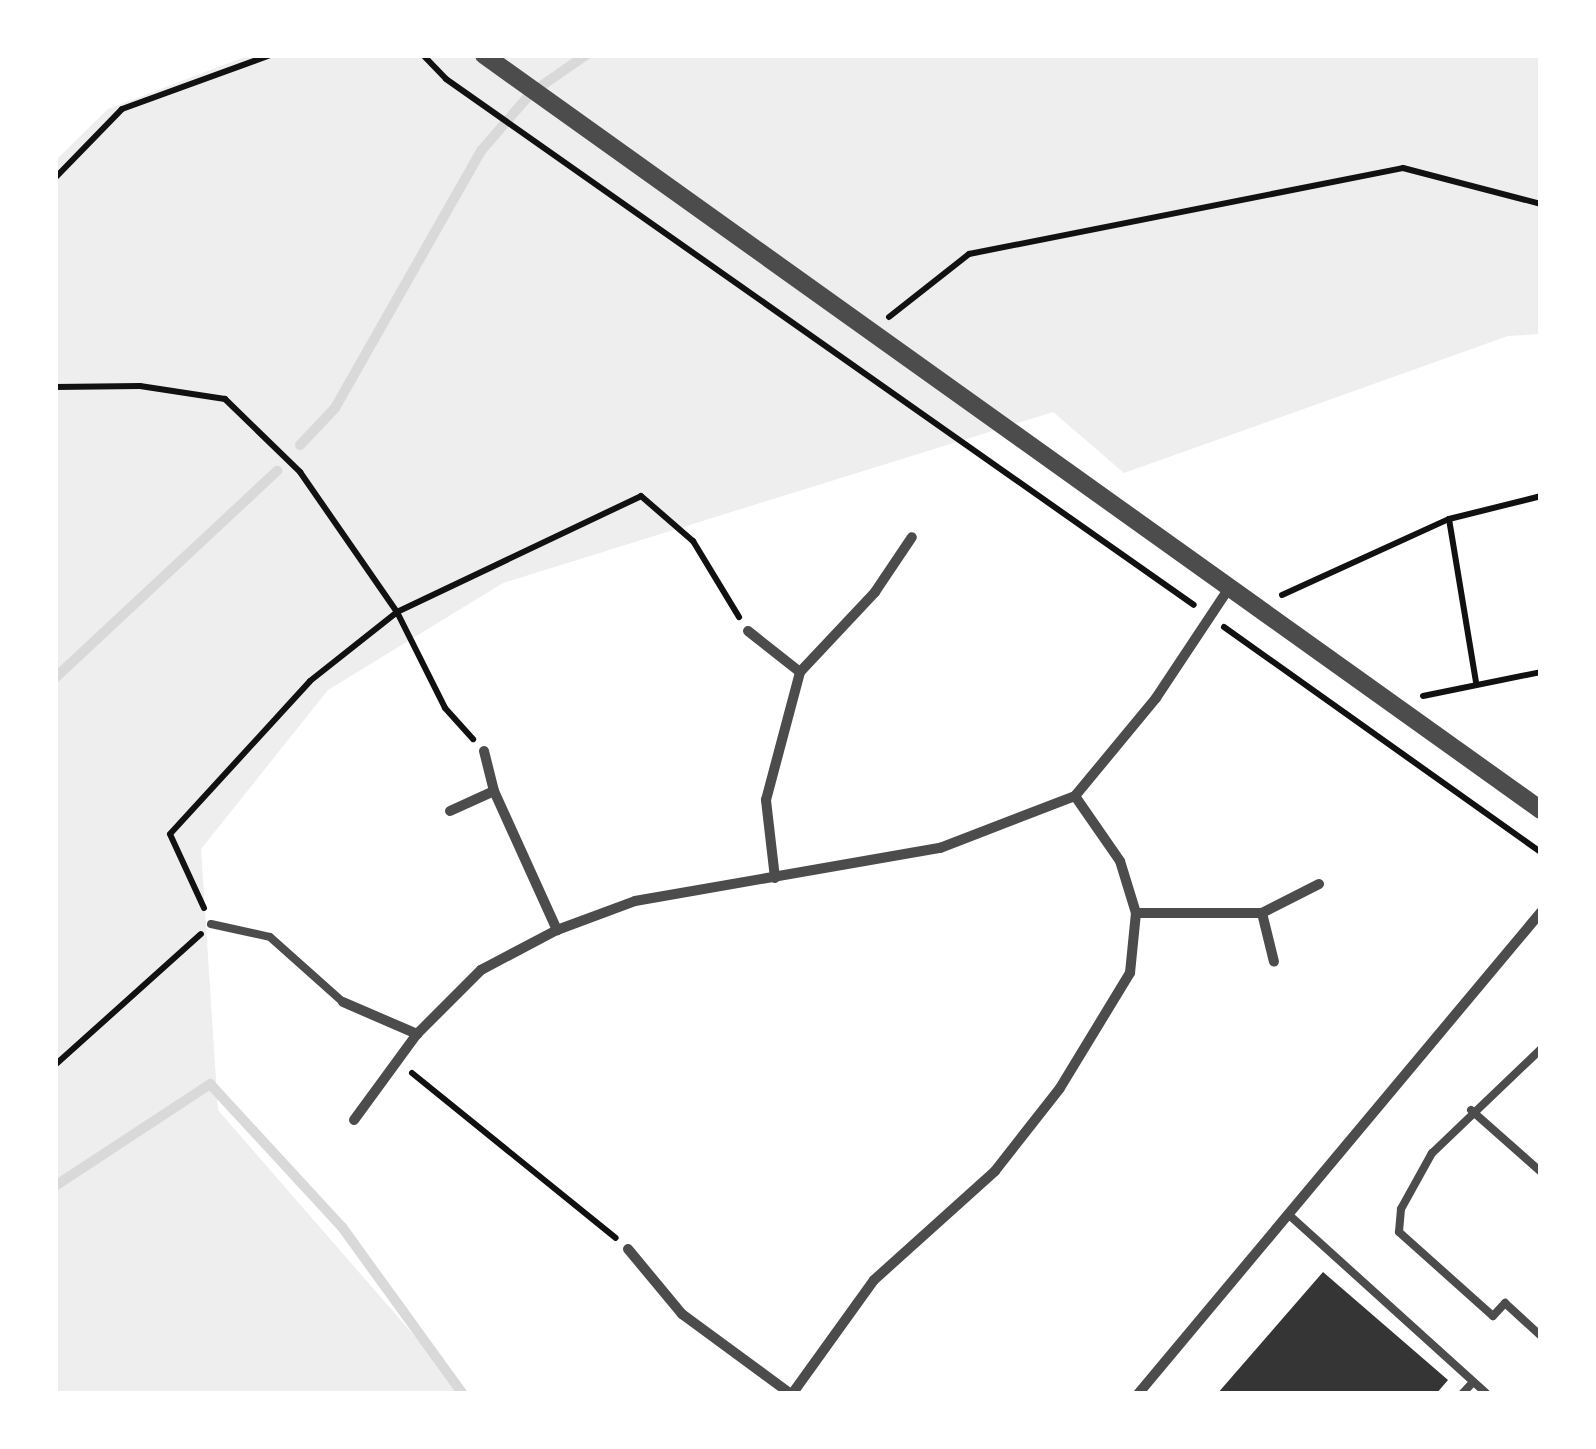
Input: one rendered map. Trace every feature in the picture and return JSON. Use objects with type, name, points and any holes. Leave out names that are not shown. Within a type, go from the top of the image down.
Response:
[{"type":"street","points":[[484,55],[1541,810]]},
{"type":"street","points":[[774,878],[766,800],[800,672],[875,592],[912,537]]},
{"type":"street","points":[[354,1120],[418,1034],[481,970],[557,930],[635,901],[940,848],[1074,796],[1156,698],[1230,588]]},
{"type":"street","points":[[748,631],[800,672]]},
{"type":"street","points":[[484,751],[494,791],[557,930]]},
{"type":"street","points":[[450,811],[494,791]]},
{"type":"street","points":[[628,1248],[682,1314],[791,1394],[874,1280],[995,1171],[1060,1088],[1130,973],[1136,913],[1120,862],[1074,796]]},
{"type":"street","points":[[1136,913],[1262,913],[1319,884]]},
{"type":"street","points":[[1138,1394],[1541,912]]},
{"type":"street","points":[[1262,913],[1274,962]]},
{"type":"street","points":[[344,1002],[418,1034]]},
{"type":"lane","points":[[211,924],[270,937],[344,1002]]},
{"type":"lane","points":[[1541,1049],[1471,1110],[1416,1180],[1398,1232],[1493,1316],[1505,1303],[1541,1336]]},
{"type":"lane","points":[[1532,1058],[1541,1065]]},
{"type":"lane","points":[[1471,1110],[1541,1172]]},
{"type":"lane","points":[[1288,1214],[1487,1394]]},
{"type":"lane","points":[[1462,1394],[1473,1382]]},
{"type":"path","points":[[55,178],[122,109],[270,55]]},
{"type":"path","points":[[423,55],[488,108],[1541,852]]},
{"type":"path","points":[[869,333],[969,254],[1403,168],[1541,204]]},
{"type":"path","points":[[55,387],[140,386],[225,399],[300,472],[397,612],[445,708],[484,751]]},
{"type":"path","points":[[55,1065],[211,924],[170,834],[310,681],[397,612],[641,496],[693,541],[748,631]]},
{"type":"path","points":[[1252,605],[1449,519],[1541,496]]},
{"type":"path","points":[[1449,519],[1476,682]]},
{"type":"path","points":[[1388,704],[1476,682],[1541,672]]},
{"type":"path","points":[[398,1061],[628,1248]]},
{"type":"shaded area","points":[[250,55],[1541,55],[1541,334],[1508,336],[1124,473],[1053,412],[503,583],[328,690],[201,849],[218,1110],[465,1394],[55,1394],[55,161],[108,109]]},
{"type":"building","points":[[1323,1272],[1448,1380],[1436,1394],[1217,1394]]},
{"type":"waterway","points":[[300,445],[335,408],[481,151],[531,93],[586,55]]},
{"type":"waterway","points":[[55,678],[277,471]]},
{"type":"waterway","points":[[55,1186],[210,1084],[342,1227],[463,1394]]}]
